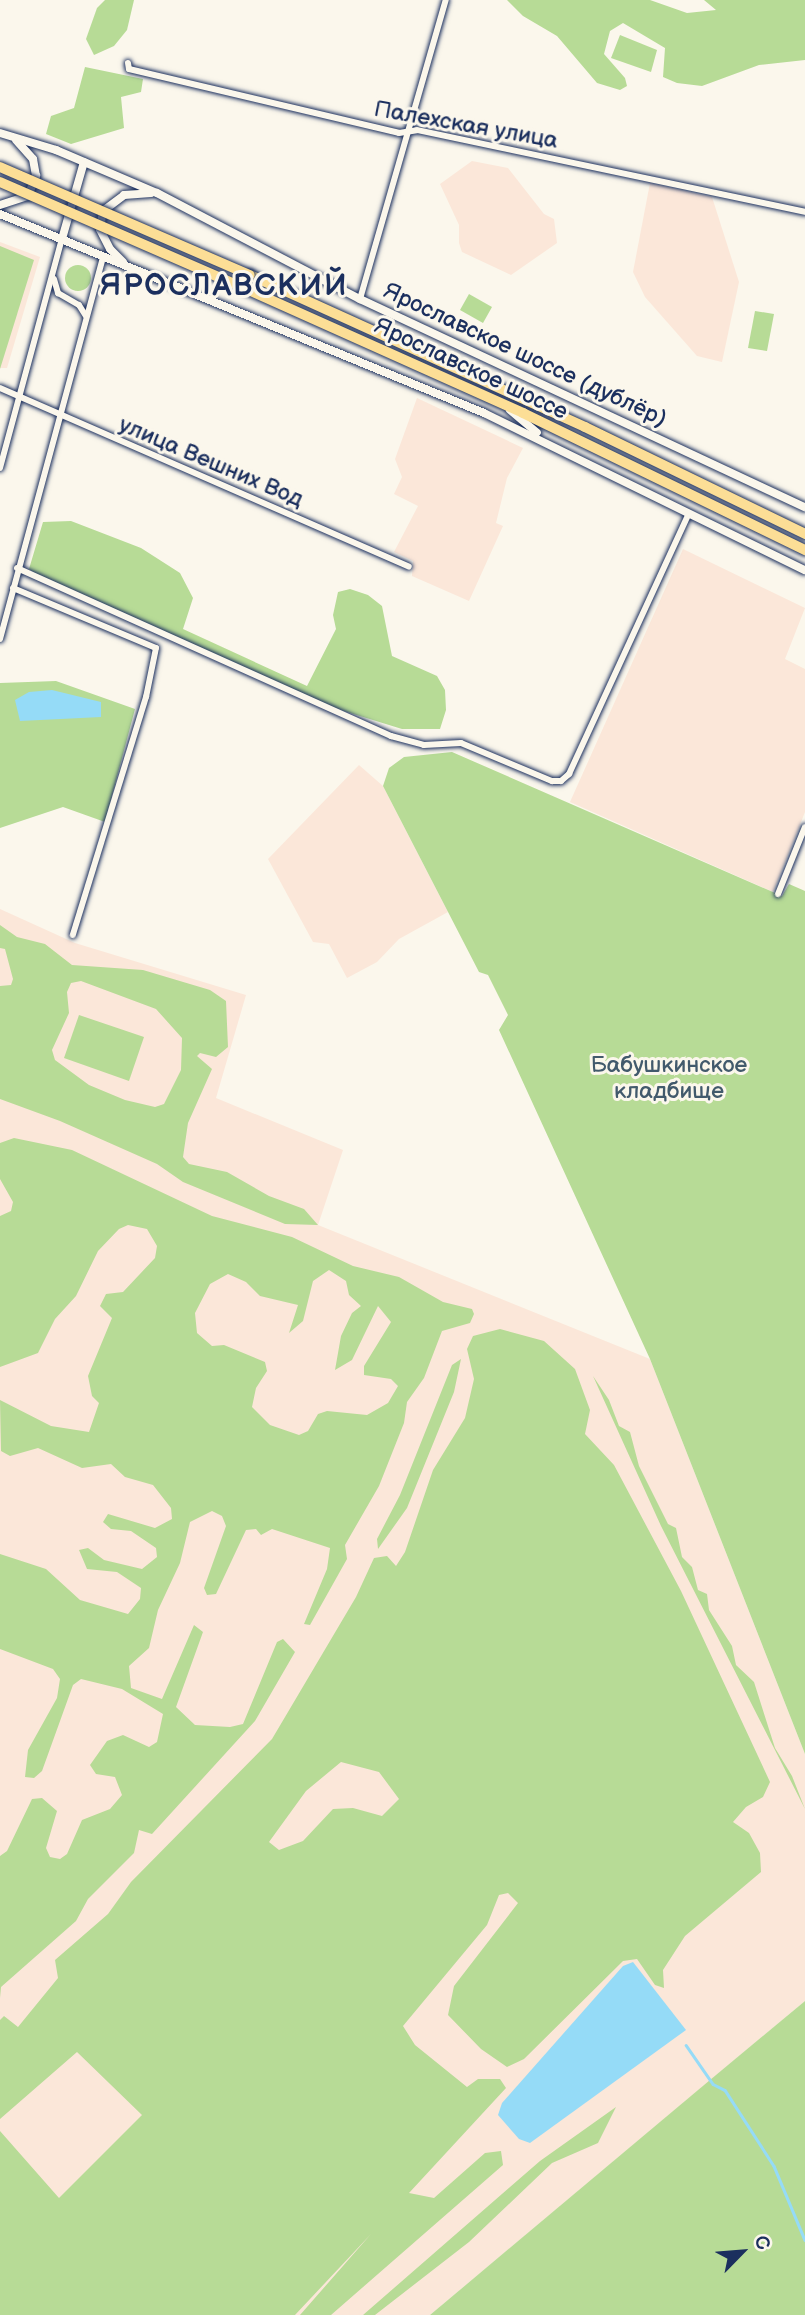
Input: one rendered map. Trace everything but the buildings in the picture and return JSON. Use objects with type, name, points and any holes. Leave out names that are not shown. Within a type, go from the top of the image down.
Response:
[{"type":"main road","name":"Ярославское шоссе","points":[[0,167],[250,275],[586,427],[805,534]]},
{"type":"main road","name":"Ярославское шоссе","points":[[0,182],[502,404],[805,550]]},
{"type":"street","points":[[360,299],[446,0]]},
{"type":"street","name":"Палехская улица","points":[[128,62],[129,69],[150,75],[407,131],[805,212]]},
{"type":"street","name":"Ярославское шоссе (дублёр)","points":[[0,133],[84,162],[157,193],[360,299],[805,507]]},
{"type":"street","points":[[0,205],[28,196],[36,176],[33,159],[10,136]]},
{"type":"street","points":[[0,468],[14,410],[23,395],[84,162]]},
{"type":"street","points":[[130,268],[110,249],[100,219],[103,211],[124,195],[157,193]]},
{"type":"street","points":[[0,214],[546,441],[805,570]]},
{"type":"street","points":[[0,639],[58,413],[103,256]]},
{"type":"street","points":[[53,276],[58,293],[79,305],[87,318]]},
{"type":"street","name":"улица Вешних Вод","points":[[0,388],[23,395],[58,413],[408,567]]},
{"type":"street","points":[[502,404],[546,441]]},
{"type":"street","points":[[17,568],[410,741],[461,743],[552,781],[561,781],[569,774],[689,513]]},
{"type":"street","points":[[13,588],[156,648],[143,710],[73,935]]},
{"type":"street","points":[[778,894],[805,827]]},
{"type":"shaded area","points":[[472,161],[508,168],[544,214],[554,219],[557,243],[511,275],[462,252],[459,225],[440,184]]},
{"type":"shaded area","points":[[650,183],[712,197],[739,282],[722,362],[697,356],[645,297],[633,272]]},
{"type":"shaded area","points":[[0,242],[40,257],[7,368],[0,368]]},
{"type":"shaded area","points":[[417,398],[523,448],[507,478],[496,523],[503,526],[469,601],[412,576],[413,561],[394,552],[418,506],[394,494],[402,477],[395,459]]},
{"type":"shaded area","points":[[683,549],[805,608],[785,659],[805,669],[805,812],[773,892],[570,802]]},
{"type":"shaded area","points":[[359,765],[383,786],[448,912],[399,939],[377,962],[347,978],[329,944],[313,942],[268,859]]},
{"type":"shaded area","points":[[0,909],[75,943],[246,995],[216,1098],[343,1150],[318,1225],[650,1359],[805,1754],[805,2001],[430,2315],[0,2315]]},
{"type":"green space","points":[[105,0],[134,0],[127,30],[114,46],[94,55],[86,39],[97,8]]},
{"type":"green space","points":[[507,0],[650,0],[687,13],[716,10],[704,0],[805,0],[805,60],[759,65],[702,86],[677,83],[663,77],[665,48],[623,23],[610,31],[604,54],[625,78],[627,86],[620,90],[597,83],[557,36],[523,16]]},
{"type":"green space","points":[[620,35],[657,50],[651,72],[611,58]]},
{"type":"green space","points":[[85,67],[143,79],[141,92],[121,97],[124,128],[71,144],[46,134],[51,116],[74,108]]},
{"type":"green space","points":[[0,246],[34,260],[0,369]]},
{"type":"green space","points":[[78,265],[87,269],[91,278],[87,287],[78,291],[69,287],[65,278],[69,269]]},
{"type":"green space","points":[[469,294],[492,307],[483,323],[460,310]]},
{"type":"green space","points":[[755,311],[774,314],[767,351],[748,348]]},
{"type":"green space","points":[[71,521],[141,548],[180,573],[193,598],[183,629],[307,686],[336,629],[333,615],[338,592],[350,589],[368,595],[382,606],[392,656],[437,676],[445,690],[446,710],[440,729],[402,729],[334,708],[41,578],[29,569],[43,522]]},
{"type":"green space","points":[[56,681],[135,709],[105,822],[63,807],[0,828],[0,683]]},
{"type":"green space","name":"Бабушкинское кладбище","points":[[452,752],[782,896],[789,884],[805,891],[805,1754],[650,1359],[499,1030],[508,1015],[488,975],[479,972],[383,786],[389,768],[404,757]]},
{"type":"green space","points":[[0,925],[17,937],[45,944],[72,965],[143,970],[210,990],[226,1001],[228,1047],[216,1057],[200,1053],[197,1056],[212,1069],[188,1123],[183,1157],[189,1164],[227,1172],[269,1196],[304,1209],[318,1225],[285,1224],[183,1182],[157,1164],[60,1121],[0,1099],[0,986],[11,985],[13,979],[5,949],[0,948]],"holes":[[[81,981],[156,1009],[182,1038],[181,1070],[164,1104],[155,1107],[125,1100],[89,1085],[55,1060],[52,1050],[69,1013],[67,992],[71,983]]]},
{"type":"green space","points":[[79,1015],[144,1037],[129,1081],[64,1058]]},
{"type":"green space","points":[[14,1138],[72,1150],[212,1216],[292,1237],[353,1266],[399,1277],[443,1302],[472,1309],[474,1314],[470,1323],[442,1331],[424,1378],[407,1402],[404,1423],[379,1486],[345,1545],[347,1559],[310,1625],[304,1624],[327,1569],[330,1548],[272,1529],[261,1535],[256,1529],[246,1530],[216,1594],[207,1595],[204,1588],[226,1526],[222,1516],[212,1511],[190,1522],[180,1563],[158,1610],[149,1648],[129,1666],[131,1688],[162,1699],[194,1625],[203,1632],[176,1707],[195,1725],[230,1727],[243,1724],[277,1642],[283,1639],[295,1652],[255,1721],[152,1834],[139,1830],[134,1853],[88,1899],[76,1921],[1,1987],[0,1998],[0,1856],[7,1851],[32,1799],[42,1798],[57,1811],[46,1848],[50,1857],[60,1859],[67,1854],[82,1820],[110,1809],[122,1795],[115,1777],[96,1774],[90,1765],[107,1741],[123,1735],[149,1747],[157,1742],[163,1714],[122,1689],[81,1679],[73,1685],[42,1771],[34,1778],[25,1777],[28,1750],[57,1698],[60,1679],[53,1669],[0,1649],[0,1554],[46,1569],[80,1600],[128,1614],[140,1599],[141,1588],[117,1572],[87,1569],[79,1550],[88,1548],[104,1560],[142,1569],[157,1557],[156,1548],[131,1531],[111,1529],[103,1522],[108,1514],[155,1528],[172,1519],[171,1508],[153,1485],[125,1477],[111,1464],[82,1468],[38,1448],[10,1456],[1,1451],[0,1400],[51,1426],[89,1432],[99,1403],[92,1396],[88,1376],[112,1318],[100,1306],[106,1294],[123,1292],[155,1258],[157,1246],[147,1229],[128,1225],[119,1229],[98,1251],[76,1296],[55,1319],[38,1353],[0,1367],[0,1216],[11,1211],[13,1202],[0,1179],[0,1143]],"holes":[[[329,1270],[346,1281],[349,1295],[361,1306],[352,1313],[341,1336],[335,1370],[352,1360],[378,1306],[391,1322],[364,1366],[364,1375],[391,1379],[398,1386],[388,1403],[367,1415],[327,1411],[318,1414],[308,1431],[299,1435],[270,1425],[252,1407],[256,1388],[267,1371],[265,1362],[224,1345],[212,1346],[197,1333],[195,1313],[210,1284],[228,1274],[246,1282],[260,1296],[298,1305],[289,1333],[303,1321],[313,1281]]]},
{"type":"green space","points":[[500,1329],[544,1341],[575,1369],[590,1410],[585,1434],[614,1465],[681,1591],[770,1782],[763,1797],[746,1807],[733,1822],[749,1833],[760,1853],[761,1872],[685,1936],[663,1970],[664,1988],[655,1985],[637,1959],[623,1961],[524,2059],[507,2067],[481,2049],[448,2015],[454,1986],[518,1903],[508,1893],[499,1895],[487,1925],[403,2026],[415,2045],[467,2087],[478,2079],[500,2079],[506,2088],[409,2193],[434,2198],[485,2153],[501,2151],[503,2165],[331,2315],[300,2315],[371,2234],[295,2315],[0,2315],[0,2131],[59,2198],[142,2115],[77,2052],[0,2119],[0,2020],[4,2016],[18,2027],[58,1978],[55,1960],[108,1914],[131,1882],[272,1739],[356,1597],[374,1558],[387,1556],[396,1566],[405,1552],[433,1470],[465,1418],[474,1379],[467,1349],[473,1336]],"holes":[[[341,1762],[379,1772],[399,1799],[382,1816],[353,1808],[333,1809],[303,1841],[279,1850],[269,1842],[306,1791]]]},
{"type":"green space","points":[[461,1359],[454,1392],[407,1508],[378,1549],[377,1539],[400,1495],[452,1365]]},
{"type":"green space","points":[[593,1376],[609,1400],[619,1426],[630,1432],[639,1466],[668,1524],[676,1528],[682,1557],[692,1567],[698,1590],[707,1594],[709,1610],[732,1646],[736,1665],[754,1682],[775,1748],[792,1776],[805,1809],[661,1526]]},
{"type":"green space","points":[[805,2001],[805,2315],[430,2315],[710,2080]]},
{"type":"green space","points":[[616,2107],[598,2143],[552,2163],[469,2242],[375,2315],[363,2315],[540,2161]]},
{"type":"water","points":[[52,690],[101,702],[101,717],[20,721],[15,700],[29,692]]},
{"type":"water","points":[[633,1962],[686,2030],[530,2143],[519,2139],[498,2115],[502,2103],[623,1966]]},
{"type":"waterway","points":[[686,2045],[713,2084],[725,2090],[774,2166],[805,2240]]},
{"type":"district","name":"ЯРОСЛАВСКИЙ","points":[[224,286]]}]
